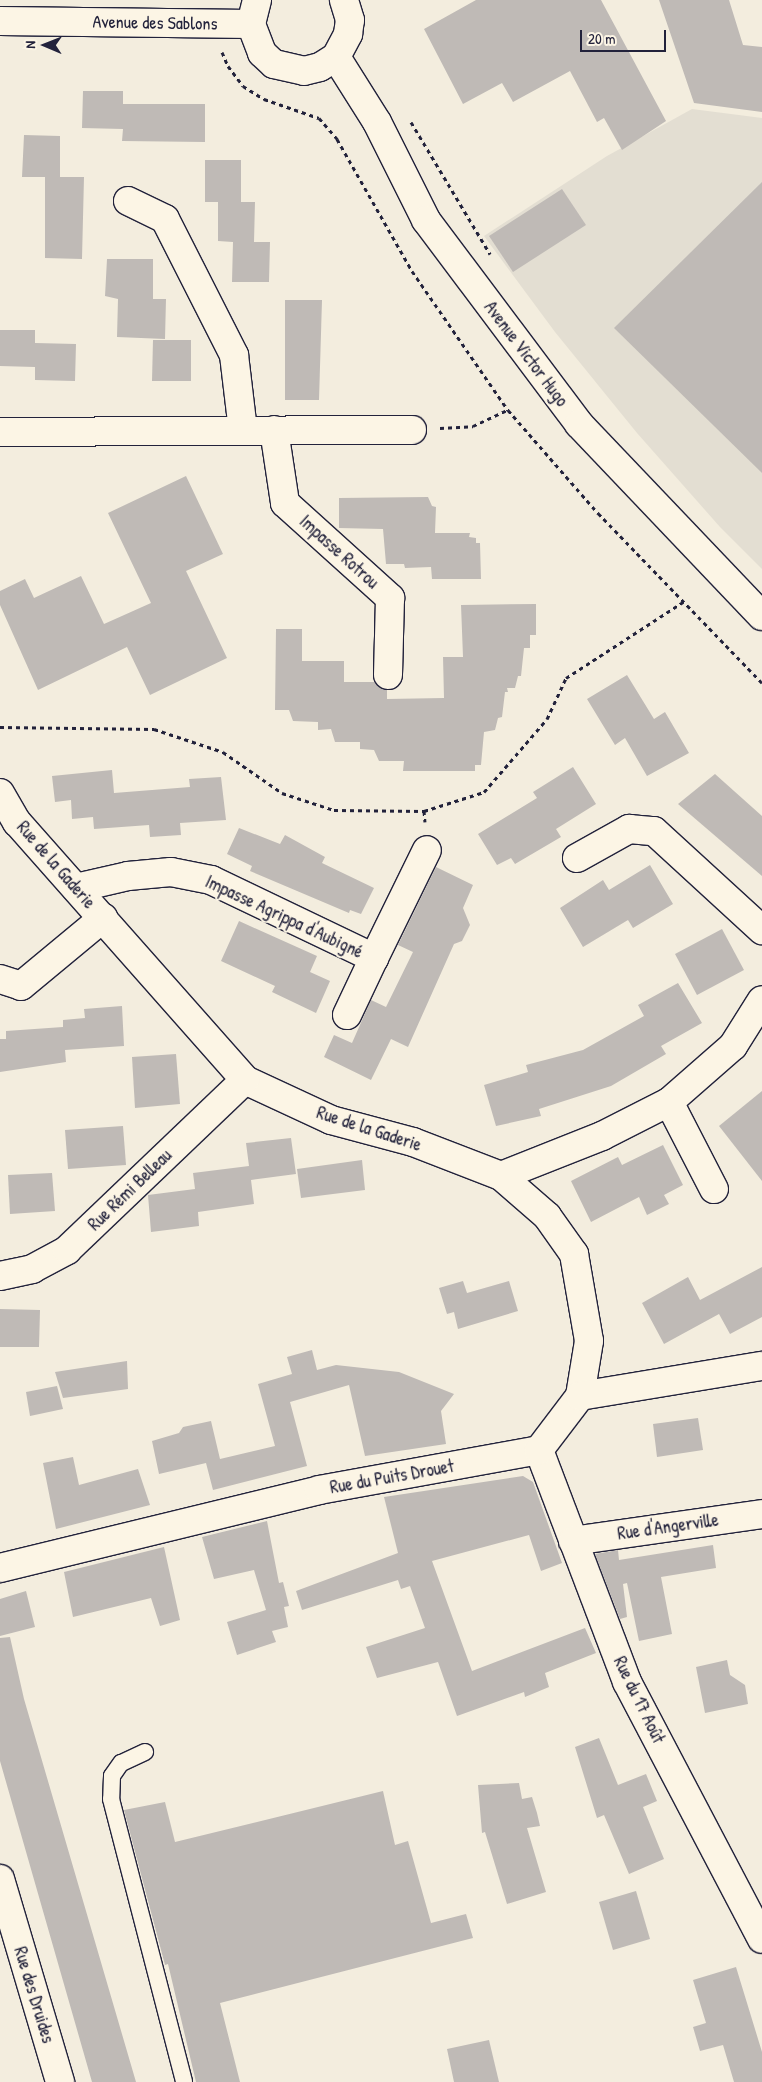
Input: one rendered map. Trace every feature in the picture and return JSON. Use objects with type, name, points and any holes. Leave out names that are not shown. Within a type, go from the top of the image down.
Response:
[{"type":"street","points":[[254,12],[262,53],[274,64],[288,70],[320,67],[336,57],[348,34],[350,2]]},
{"type":"street","name":"Avenue des Sablons","points":[[0,21],[218,24],[254,12]]},
{"type":"street","name":"Avenue Victor Hugo","points":[[336,57],[376,122],[426,220],[579,424],[762,616]]},
{"type":"street","points":[[128,201],[165,219],[234,355],[243,430]]},
{"type":"street","name":"Impasse Rotrou","points":[[274,430],[285,503],[390,598],[388,675]]},
{"type":"street","points":[[0,432],[412,430]]},
{"type":"street","name":"Rue de la Gaderie","points":[[0,793],[17,822],[245,1080],[331,1120],[413,1142],[501,1176],[547,1216],[574,1254],[589,1341],[580,1396]]},
{"type":"street","points":[[577,858],[629,828],[654,831],[762,930]]},
{"type":"street","name":"Impasse Agrippa d'Aubigné","points":[[346,1015],[426,850]]},
{"type":"street","name":"Impasse Agrippa d'Aubigné","points":[[76,888],[128,876],[170,872],[211,880],[374,958]]},
{"type":"street","points":[[0,979],[21,986],[103,918]]},
{"type":"street","points":[[501,1176],[602,1136],[669,1102],[733,1046],[762,1000]]},
{"type":"street","name":"Rue Rémi Belleau","points":[[0,1276],[32,1269],[67,1250],[245,1080]]},
{"type":"street","points":[[669,1102],[714,1189]]},
{"type":"street","points":[[539,1450],[580,1396],[762,1366]]},
{"type":"street","name":"Rue du 17 Août","points":[[539,1450],[627,1682],[762,1939]]},
{"type":"street","name":"Rue du Puits Drouet","points":[[0,1568],[319,1490],[539,1450]]},
{"type":"street","name":"Rue d'Angerville","points":[[573,1541],[762,1514]]},
{"type":"street","name":"Rue des Druides","points":[[0,1880],[60,2082]]},
{"type":"lane","points":[[145,1752],[121,1763],[112,1776],[111,1799],[184,2082]]},
{"type":"path","points":[[218,24],[218,39],[228,66],[243,86],[264,99],[319,118],[337,139],[412,271],[508,410],[598,513],[762,683]]},
{"type":"path","points":[[407,114],[492,257]]},
{"type":"path","points":[[412,430],[473,426],[508,410]]},
{"type":"path","points":[[0,727],[154,729],[223,752],[282,793],[334,810],[424,811],[484,792],[547,719],[566,678],[683,602]]},
{"type":"path","points":[[424,811],[426,850]]},
{"type":"shaded area","points":[[692,109],[762,118],[762,569],[720,527],[637,433],[555,332],[484,236],[607,156]]},
{"type":"building","points":[[476,0],[601,0],[666,121],[622,150],[604,118],[597,122],[570,71],[513,102],[502,83],[463,104],[424,29]]},
{"type":"building","points":[[659,0],[729,0],[743,45],[762,47],[762,112],[694,103]]},
{"type":"building","points":[[83,91],[123,91],[123,104],[205,104],[205,142],[122,141],[123,129],[82,128]]},
{"type":"building","points":[[24,135],[60,136],[60,177],[84,177],[82,259],[45,258],[45,177],[22,177]]},
{"type":"building","points":[[205,160],[241,160],[241,202],[255,202],[254,242],[270,242],[269,282],[232,282],[233,242],[218,241],[218,202],[205,202]]},
{"type":"building","points":[[762,182],[762,473],[614,328]]},
{"type":"building","points":[[562,189],[586,225],[513,272],[489,236]]},
{"type":"building","points":[[107,259],[153,259],[153,299],[166,299],[165,339],[117,337],[118,299],[105,296]]},
{"type":"building","points":[[285,300],[322,300],[319,400],[285,400]]},
{"type":"building","points":[[0,330],[35,330],[35,343],[76,344],[75,381],[35,380],[35,367],[0,366]]},
{"type":"building","points":[[153,340],[191,340],[191,381],[152,381]]},
{"type":"building","points":[[186,476],[223,554],[186,571],[227,658],[150,695],[127,647],[38,690],[0,605],[0,591],[25,579],[34,598],[81,576],[104,624],[151,603],[108,513]]},
{"type":"building","points":[[428,497],[432,506],[436,507],[435,533],[470,533],[469,537],[476,538],[476,543],[480,543],[481,579],[432,579],[431,567],[405,568],[404,564],[386,564],[383,529],[339,528],[339,498]]},
{"type":"building","points":[[536,604],[536,635],[530,635],[530,648],[524,648],[521,676],[518,676],[515,688],[507,688],[508,692],[505,692],[502,717],[498,718],[495,730],[484,732],[481,765],[475,765],[475,771],[403,771],[404,761],[379,761],[374,750],[360,749],[360,742],[335,742],[331,729],[318,730],[318,722],[293,721],[289,710],[275,710],[276,629],[302,629],[302,661],[344,661],[344,682],[374,682],[387,690],[387,699],[444,698],[443,657],[463,657],[461,605]]},
{"type":"building","points":[[627,675],[654,719],[665,712],[689,753],[647,776],[625,738],[615,745],[587,699]]},
{"type":"building","points":[[573,767],[596,804],[556,829],[561,837],[515,864],[511,858],[497,865],[478,834],[537,798],[533,792]]},
{"type":"building","points":[[112,770],[114,793],[190,787],[189,779],[221,777],[226,820],[180,823],[181,835],[150,837],[149,825],[94,829],[93,817],[72,819],[71,800],[55,802],[52,776]]},
{"type":"building","points":[[715,774],[762,816],[762,876],[678,804]]},
{"type":"building","points":[[239,828],[280,844],[285,835],[325,857],[322,863],[374,888],[361,914],[350,910],[349,913],[250,871],[252,866],[227,854]]},
{"type":"building","points":[[650,865],[673,904],[633,928],[628,920],[583,947],[560,908],[603,880],[609,890]]},
{"type":"building","points":[[436,867],[473,885],[463,908],[470,925],[462,941],[454,944],[408,1047],[391,1039],[371,1080],[324,1057],[334,1035],[352,1043],[371,1000],[386,1007],[413,952],[398,945]]},
{"type":"building","points":[[239,921],[317,956],[310,972],[330,981],[316,1013],[272,992],[275,986],[221,961]]},
{"type":"building","points":[[722,929],[744,970],[697,995],[675,954]]},
{"type":"building","points":[[678,983],[702,1023],[661,1046],[666,1054],[611,1086],[539,1109],[541,1116],[496,1126],[484,1085],[528,1072],[526,1065],[583,1050],[644,1016],[638,1005]]},
{"type":"building","points":[[122,1006],[124,1046],[65,1050],[66,1062],[0,1072],[0,1039],[6,1039],[6,1031],[63,1027],[63,1020],[85,1018],[84,1009]]},
{"type":"building","points":[[176,1054],[180,1104],[135,1108],[132,1057]]},
{"type":"building","points":[[762,1091],[762,1181],[719,1126]]},
{"type":"building","points":[[123,1126],[126,1165],[68,1169],[65,1130]]},
{"type":"building","points":[[291,1138],[296,1174],[251,1180],[254,1204],[198,1212],[199,1226],[151,1232],[148,1195],[195,1189],[193,1173],[249,1166],[246,1143]]},
{"type":"building","points":[[663,1145],[683,1185],[664,1195],[669,1204],[647,1215],[639,1197],[591,1222],[571,1181],[618,1157],[622,1165]]},
{"type":"building","points":[[362,1160],[365,1190],[301,1198],[297,1169]]},
{"type":"building","points":[[52,1173],[55,1211],[10,1214],[8,1175]]},
{"type":"building","points":[[762,1267],[762,1317],[730,1334],[719,1314],[664,1344],[642,1303],[688,1277],[700,1300]]},
{"type":"building","points":[[463,1281],[467,1293],[509,1281],[518,1311],[458,1329],[454,1312],[447,1314],[439,1288]]},
{"type":"building","points":[[0,1309],[40,1310],[39,1347],[0,1347]]},
{"type":"building","points":[[312,1350],[317,1370],[336,1365],[399,1372],[454,1394],[441,1411],[446,1444],[365,1456],[349,1385],[290,1402],[307,1466],[213,1490],[206,1463],[159,1474],[152,1441],[179,1433],[183,1427],[211,1421],[220,1459],[275,1446],[258,1384],[292,1374],[287,1357]]},
{"type":"building","points":[[127,1361],[128,1389],[63,1398],[55,1372]]},
{"type":"building","points":[[57,1386],[63,1409],[30,1416],[26,1392]]},
{"type":"building","points":[[698,1418],[703,1450],[657,1457],[653,1424]]},
{"type":"building","points":[[73,1457],[79,1485],[138,1469],[150,1505],[56,1529],[43,1463]]},
{"type":"building","points":[[523,1476],[533,1482],[562,1563],[541,1571],[529,1535],[432,1561],[472,1671],[585,1628],[596,1653],[545,1673],[549,1687],[525,1697],[524,1692],[457,1716],[438,1662],[377,1678],[366,1647],[425,1628],[410,1586],[401,1589],[398,1580],[302,1610],[296,1591],[398,1553],[384,1497]]},
{"type":"building","points":[[267,1521],[279,1583],[283,1582],[289,1606],[284,1607],[288,1627],[272,1631],[276,1642],[237,1655],[227,1622],[266,1610],[254,1570],[214,1579],[202,1537]]},
{"type":"building","points":[[713,1545],[716,1568],[661,1577],[672,1634],[639,1641],[627,1583],[623,1584],[627,1617],[620,1619],[595,1554],[618,1550],[619,1560]]},
{"type":"building","points":[[164,1547],[180,1620],[160,1626],[151,1598],[73,1617],[64,1572]]},
{"type":"building","points":[[26,1591],[35,1627],[0,1636],[0,1599]]},
{"type":"building","points":[[10,1637],[24,1699],[136,2082],[92,2082],[0,1761],[0,1638]]},
{"type":"building","points":[[727,1660],[730,1675],[745,1685],[748,1704],[705,1713],[696,1667]]},
{"type":"building","points":[[599,1738],[618,1785],[646,1774],[657,1801],[643,1807],[664,1859],[629,1874],[604,1815],[597,1818],[575,1747]]},
{"type":"building","points":[[519,1783],[522,1799],[532,1797],[537,1813],[540,1826],[527,1828],[546,1892],[507,1904],[485,1832],[482,1833],[478,1785]]},
{"type":"building","points":[[383,1791],[395,1845],[408,1841],[431,1923],[466,1914],[473,1938],[220,2003],[240,2082],[196,2082],[168,1964],[165,1965],[124,1810],[165,1802],[175,1842]]},
{"type":"building","points":[[636,1891],[650,1939],[613,1950],[599,1902]]},
{"type":"building","points":[[736,1967],[762,2052],[762,2082],[734,2082],[723,2045],[700,2051],[693,2027],[706,2023],[693,1980]]},
{"type":"building","points":[[489,2040],[499,2082],[454,2082],[447,2049]]}]
